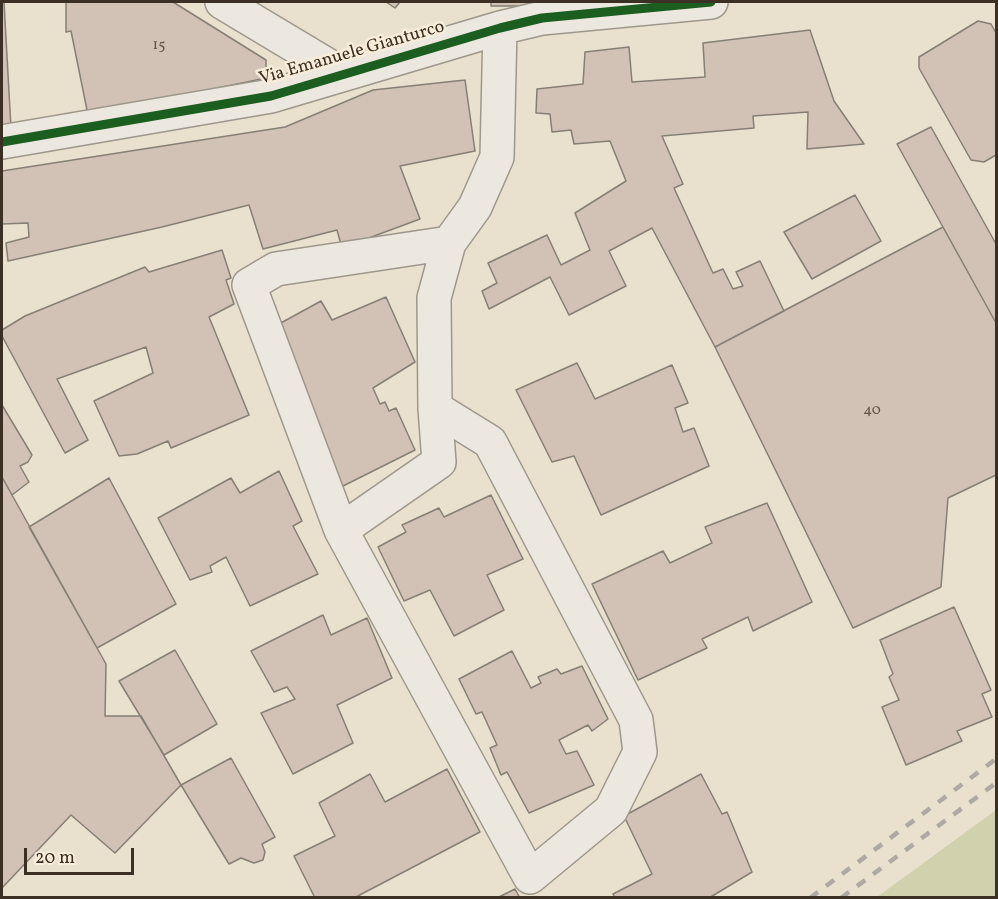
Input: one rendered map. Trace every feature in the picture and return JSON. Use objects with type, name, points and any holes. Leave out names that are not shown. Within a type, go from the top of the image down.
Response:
[{"type":"street","points":[[222,2],[342,74]]},
{"type":"street","name":"Via Emanuele Gianturco","points":[[2,142],[271,96],[500,28],[542,18],[711,2]]},
{"type":"street","points":[[341,530],[439,462],[435,408],[434,298],[449,243],[475,207],[497,157],[500,28]]},
{"type":"street","points":[[435,408],[490,442],[636,720],[640,752],[611,810],[530,877],[341,530],[249,285],[276,269],[449,243]]},
{"type":"green space","points":[[996,810],[996,897],[877,897]]},
{"type":"building","points":[[2,2],[4,2],[11,128],[2,129]]},
{"type":"building","points":[[66,2],[173,2],[266,60],[266,78],[88,115],[71,31],[66,32]]},
{"type":"building","points":[[386,2],[400,2],[395,8]]},
{"type":"building","points":[[491,2],[582,2],[549,6],[491,6]]},
{"type":"building","points":[[978,21],[991,24],[996,33],[996,155],[984,162],[971,160],[919,68],[919,57]]},
{"type":"building","points":[[810,30],[834,101],[864,144],[807,149],[808,112],[753,116],[754,128],[662,136],[683,184],[674,188],[713,273],[723,269],[733,289],[743,286],[736,272],[760,261],[784,311],[715,347],[652,228],[609,251],[626,286],[569,315],[550,277],[489,309],[482,291],[497,283],[488,263],[547,235],[561,265],[590,250],[575,213],[626,181],[610,141],[574,144],[571,130],[552,132],[550,114],[536,113],[537,89],[583,84],[585,52],[629,47],[632,82],[705,77],[703,43]]},
{"type":"building","points":[[465,80],[475,151],[400,166],[420,219],[342,248],[337,230],[263,249],[249,205],[8,261],[6,243],[29,237],[28,223],[2,224],[2,171],[285,127],[373,90]]},
{"type":"building","points":[[931,127],[996,244],[996,323],[897,144]]},
{"type":"building","points":[[855,195],[881,241],[812,279],[784,232]]},
{"type":"building","points":[[943,227],[996,323],[996,475],[948,498],[941,587],[853,628],[715,347]]},
{"type":"building","points":[[222,250],[231,278],[226,280],[234,304],[209,317],[249,415],[171,448],[168,441],[137,454],[119,456],[94,401],[153,373],[146,347],[57,379],[88,440],[65,453],[2,336],[2,330],[25,316],[145,267],[149,272]]},
{"type":"building","points":[[386,297],[415,362],[373,388],[380,404],[385,402],[389,411],[396,408],[415,450],[339,488],[268,330],[321,301],[332,320]]},
{"type":"building","points":[[577,363],[595,399],[672,365],[688,403],[675,408],[683,432],[694,428],[709,466],[601,515],[574,456],[552,462],[516,390]]},
{"type":"building","points":[[2,405],[32,455],[28,462],[20,466],[29,482],[12,495],[2,477]]},
{"type":"building","points":[[279,471],[302,521],[293,526],[318,574],[250,606],[226,557],[210,566],[212,572],[190,580],[158,518],[231,478],[240,493]]},
{"type":"building","points":[[2,477],[106,664],[105,716],[141,716],[181,785],[115,853],[71,815],[2,888]]},
{"type":"building","points":[[109,478],[176,604],[97,648],[29,527]]},
{"type":"building","points":[[491,495],[523,559],[487,575],[504,610],[454,636],[430,590],[404,601],[378,547],[406,532],[402,525],[439,508],[444,517]]},
{"type":"building","points":[[767,503],[812,602],[753,631],[748,617],[702,639],[707,648],[638,680],[592,584],[663,551],[670,563],[712,543],[705,527]]},
{"type":"building","points":[[954,607],[991,690],[982,694],[992,717],[957,731],[962,741],[906,765],[882,707],[899,700],[889,677],[893,674],[880,640]]},
{"type":"building","points":[[323,615],[331,635],[367,618],[392,678],[337,705],[353,743],[293,774],[261,713],[295,699],[287,687],[274,692],[251,651]]},
{"type":"building","points":[[175,650],[217,724],[164,755],[119,681]]},
{"type":"building","points":[[512,651],[531,688],[541,683],[538,677],[557,669],[561,674],[582,666],[608,719],[592,731],[588,725],[559,740],[566,754],[577,751],[594,785],[529,813],[507,772],[501,775],[490,748],[497,745],[482,712],[476,714],[459,679]]},
{"type":"building","points":[[231,758],[275,837],[262,844],[265,852],[263,860],[254,863],[241,858],[229,864],[181,785]]},
{"type":"building","points":[[447,769],[480,832],[354,898],[315,898],[294,856],[335,836],[319,803],[370,774],[385,802]]},
{"type":"building","points":[[701,774],[722,814],[727,812],[752,872],[709,898],[615,898],[613,894],[652,874],[624,816]]},
{"type":"building","points":[[515,889],[520,898],[497,898]]},
{"type":"railway","points":[[810,898],[996,759]]},
{"type":"railway","points":[[841,898],[996,783]]},
{"type":"cycle path","points":[[2,142],[271,96],[500,28],[542,18],[711,2]]}]
